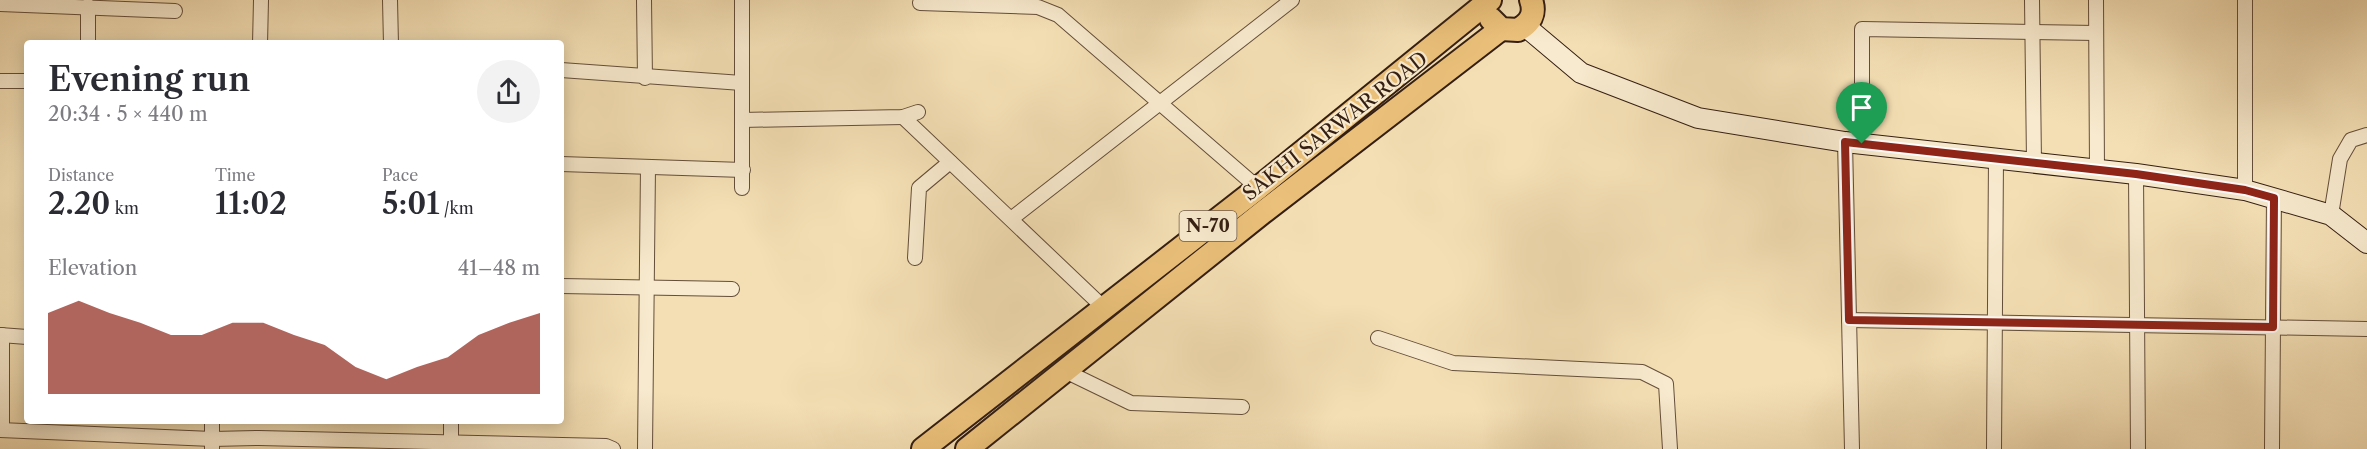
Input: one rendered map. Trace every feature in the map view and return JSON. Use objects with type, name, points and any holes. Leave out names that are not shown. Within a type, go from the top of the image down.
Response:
[{"type":"highway","name":"N-70","points":[[1490,0],[1490,16],[1501,29]]},
{"type":"highway","name":"SAKHI SARWAR ROAD","points":[[923,449],[1257,188],[1490,0]]},
{"type":"highway","points":[[1501,29],[1518,30],[1534,9]]},
{"type":"highway","name":"SAKHI SARWAR ROAD","points":[[967,449],[1262,213],[1501,29]]},
{"type":"main road","points":[[1534,9],[1581,73],[1698,118],[1853,143],[2097,169],[2245,190],[2331,215],[2367,243]]},
{"type":"street","points":[[260,40],[261,0]]},
{"type":"street","points":[[390,0],[391,40]]},
{"type":"street","points":[[644,0],[645,78]]},
{"type":"street","points":[[742,0],[742,188]]},
{"type":"street","points":[[1011,219],[1292,0]]},
{"type":"street","points":[[2031,0],[2034,162]]},
{"type":"street","points":[[2096,0],[2097,169]]},
{"type":"street","points":[[2245,0],[2245,190]]},
{"type":"street","points":[[0,3],[175,10]]},
{"type":"street","points":[[920,3],[1038,7],[1058,15],[1257,188]]},
{"type":"street","points":[[88,6],[88,40]]},
{"type":"street","points":[[1852,449],[1849,320],[1853,143],[1862,29],[2096,33]]},
{"type":"street","points":[[564,70],[645,78],[742,83]]},
{"type":"street","points":[[0,81],[24,81]]},
{"type":"street","points":[[742,120],[903,117],[918,112]]},
{"type":"street","points":[[903,117],[1104,308]]},
{"type":"street","points":[[2331,215],[2340,159],[2351,140],[2367,135]]},
{"type":"street","points":[[1994,449],[1996,158]]},
{"type":"street","points":[[915,258],[919,188],[950,162]]},
{"type":"street","points":[[564,164],[743,170]]},
{"type":"street","points":[[645,449],[648,167]]},
{"type":"street","points":[[2136,174],[2138,449]]},
{"type":"street","points":[[2272,449],[2274,198]]},
{"type":"street","points":[[564,286],[732,289]]},
{"type":"street","points":[[1849,320],[2367,329]]},
{"type":"street","points":[[24,337],[1,335],[1,430],[212,444],[451,443],[532,447],[606,446],[613,449]]},
{"type":"street","points":[[1378,338],[1453,363],[1642,372],[1666,384],[1670,449]]},
{"type":"street","points":[[1065,371],[1131,403],[1242,407]]},
{"type":"street","points":[[212,424],[212,444]]},
{"type":"street","points":[[451,443],[452,424]]},
{"type":"route","points":[[1845,142],[1862,144],[2136,174],[2245,190],[2274,198],[2273,327],[1849,320],[1845,142]]}]
